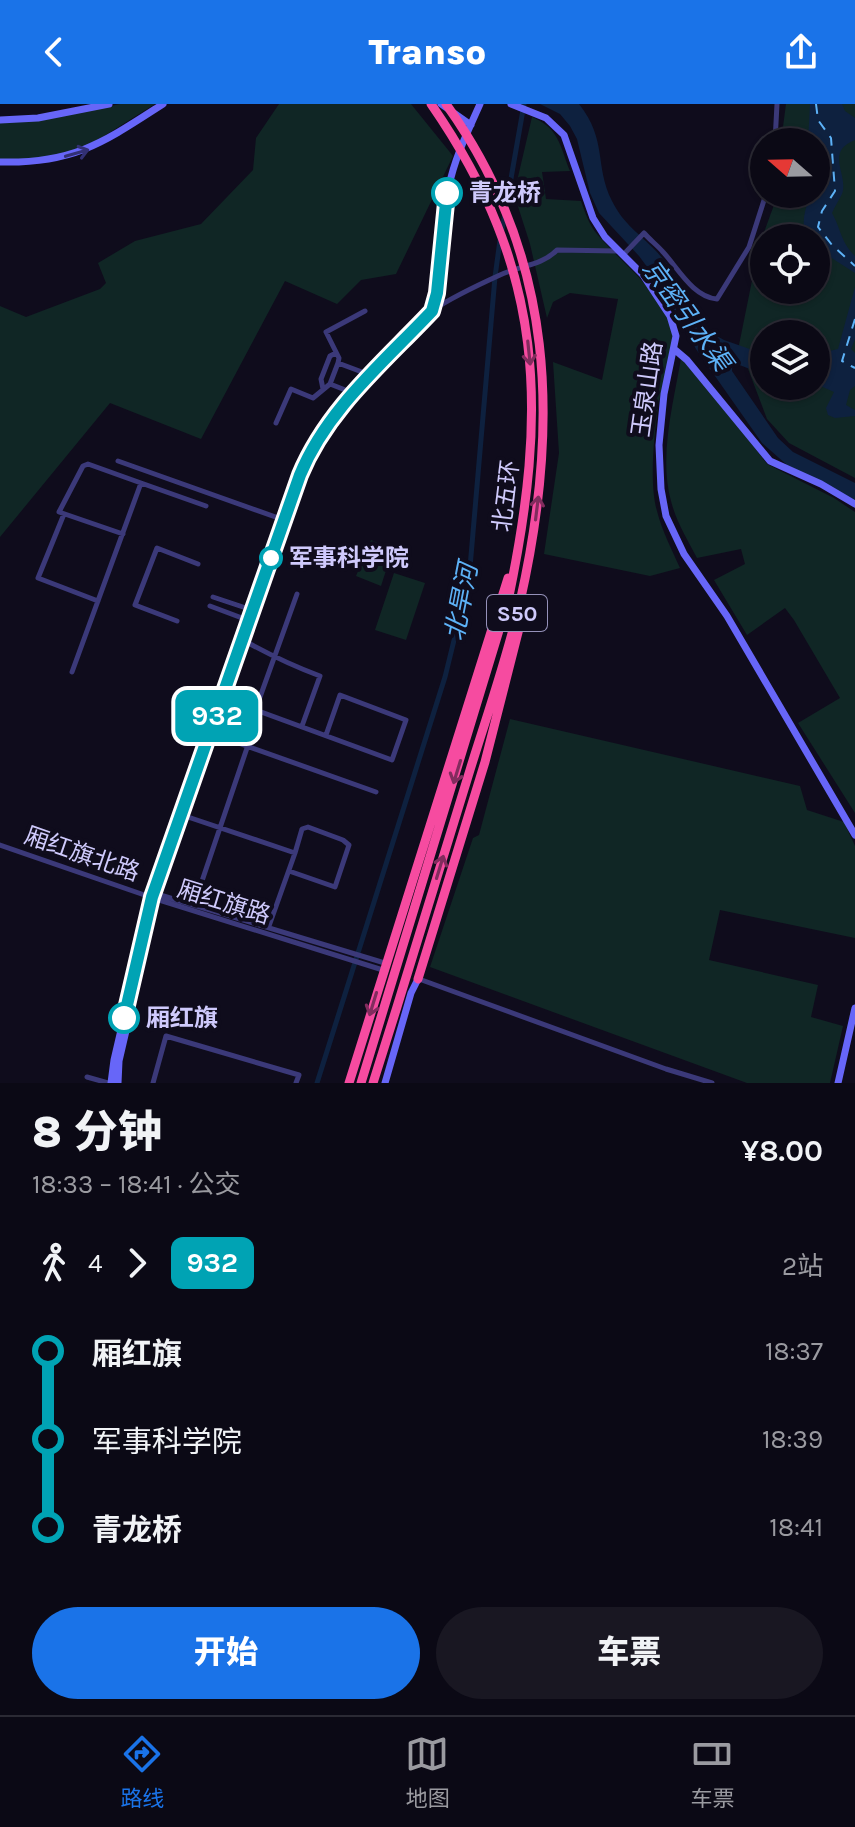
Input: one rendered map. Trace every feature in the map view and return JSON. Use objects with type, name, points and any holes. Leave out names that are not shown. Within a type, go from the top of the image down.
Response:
[{"type":"highway","name":"北五环","points":[[361,1083],[494,653],[523,529],[533,445],[528,345],[515,277],[489,203],[459,146],[431,104]]},
{"type":"highway","name":"北五环","points":[[373,1083],[519,605],[532,541],[543,446],[544,394],[540,341],[526,273],[501,201],[478,154],[443,104]]},
{"type":"highway","points":[[349,1083],[523,529]]},
{"type":"highway","points":[[418,979],[485,762],[515,652],[525,604],[532,541]]},
{"type":"street","points":[[0,120],[38,118],[109,104]]},
{"type":"street","points":[[0,162],[39,162],[91,149],[163,104]]},
{"type":"street","points":[[443,104],[471,125]]},
{"type":"street","points":[[432,311],[437,293],[448,189],[480,104]]},
{"type":"street","name":"玉泉山路","points":[[511,104],[552,121],[564,135],[593,218],[605,237],[624,251],[643,275],[670,316],[676,336],[664,394],[659,445],[663,503],[671,528],[684,554],[727,616],[785,712],[855,835]]},
{"type":"street","points":[[776,128],[777,104]]},
{"type":"street","points":[[87,1077],[110,1083],[155,897],[171,847],[284,520],[310,451],[331,419],[432,311],[501,274],[545,260],[557,250],[624,251],[644,233],[665,253],[683,278],[710,298],[717,299],[749,247],[762,208]]},
{"type":"street","points":[[276,423],[291,389],[313,398],[330,384],[338,363],[326,332],[365,311]]},
{"type":"street","points":[[674,349],[687,360],[770,461],[821,484],[855,504]]},
{"type":"street","points":[[323,389],[321,379],[330,356],[336,353]]},
{"type":"street","points":[[338,363],[371,375]]},
{"type":"street","points":[[330,384],[354,393]]},
{"type":"street","points":[[118,461],[284,520]]},
{"type":"street","points":[[123,534],[59,512],[83,466],[88,464],[206,506]]},
{"type":"street","points":[[72,672],[141,483]]},
{"type":"street","points":[[64,514],[38,578],[98,601]]},
{"type":"street","points":[[177,621],[135,605],[157,548],[198,564]]},
{"type":"street","points":[[202,881],[247,748],[245,739],[254,709],[297,594]]},
{"type":"street","points":[[213,597],[253,611]]},
{"type":"street","points":[[210,606],[250,621]]},
{"type":"street","points":[[243,640],[281,661],[320,676],[302,726]]},
{"type":"street","points":[[223,698],[392,760],[406,720],[340,695],[326,735]]},
{"type":"street","points":[[227,739],[376,792]]},
{"type":"street","points":[[182,815],[295,853]]},
{"type":"street","points":[[269,926],[302,829],[308,827],[349,845],[335,887],[289,871]]},
{"type":"street","name":"厢红旗北路","points":[[0,845],[155,897]]},
{"type":"street","points":[[118,1083],[119,1061],[155,897]]},
{"type":"street","name":"厢红旗路","points":[[155,897],[359,963],[384,967]]},
{"type":"street","name":"厢红旗路","points":[[155,897],[269,926],[361,955],[384,967],[712,1083]]},
{"type":"street","points":[[385,1083],[411,993],[418,979]]},
{"type":"street","points":[[838,1083],[855,1008]]},
{"type":"street","points":[[153,1083],[166,1036],[299,1075],[296,1083]]},
{"type":"green space","points":[[120,104],[155,104],[85,148],[39,159],[0,160],[0,123],[43,120]]},
{"type":"green space","points":[[279,104],[411,104],[453,156],[396,274],[361,280],[337,304],[285,281],[201,439],[110,403],[0,537],[0,306],[26,317],[100,289],[106,283],[98,263],[135,241],[201,224],[253,170],[256,138]]},
{"type":"green space","points":[[786,104],[855,104],[855,478],[789,443],[767,419],[760,400],[830,400],[830,320],[750,320],[750,374],[739,345],[750,291],[750,304],[830,304],[830,224],[767,224],[773,208],[830,208],[830,128],[783,128]]},
{"type":"green space","points":[[532,117],[553,132],[570,171],[542,172],[546,199],[581,201],[594,230],[650,290],[672,330],[670,356],[658,407],[653,474],[659,518],[680,568],[650,576],[544,554],[559,453],[553,362],[602,380],[618,299],[570,293],[553,302],[547,318],[530,244],[514,194]]},
{"type":"green space","points":[[682,352],[767,464],[855,512],[855,813],[798,723],[840,698],[794,620],[785,608],[747,635],[714,580],[745,564],[741,549],[697,558],[676,516],[667,483],[666,464]]},
{"type":"green space","points":[[371,540],[393,549],[381,586],[356,576]]},
{"type":"green space","points":[[394,573],[425,583],[406,640],[375,630]]},
{"type":"green space","points":[[510,719],[800,786],[807,810],[844,822],[855,846],[855,938],[720,910],[709,960],[818,985],[811,1017],[843,1026],[830,1083],[747,1083],[430,967],[473,838],[479,835]]},
{"type":"water","name":"京密引水渠","points":[[540,104],[579,104],[594,130],[603,176],[612,201],[632,228],[669,267],[687,296],[699,326],[724,340],[750,349],[750,369],[737,364],[732,371],[778,438],[793,452],[855,483],[855,500],[787,465],[762,443],[696,349],[662,287],[639,256],[599,213],[590,193],[577,139],[560,114]]},
{"type":"water","points":[[810,104],[842,104],[845,111],[855,118],[855,140],[846,145],[839,157],[843,187],[832,213],[844,241],[855,256],[855,273],[830,257],[830,224],[804,224],[806,208],[830,208],[830,128],[809,128]]},
{"type":"water","points":[[855,287],[855,339],[851,349],[855,353],[855,386],[850,390],[846,405],[855,410],[855,416],[835,418],[828,415],[826,408],[834,392],[830,390],[830,351],[838,349]]},
{"type":"waterway","name":"北旱河","points":[[502,230],[524,104]]},
{"type":"waterway","name":"北旱河","points":[[317,1083],[445,677],[469,579],[500,240]]},
{"type":"ferry route","points":[[816,104],[818,120],[831,138],[835,191],[822,211],[818,227],[855,266]]},
{"type":"ferry route","points":[[855,319],[842,361],[855,368]]},
{"type":"bus line","name":"932","points":[[124,1018],[152,897],[300,475],[319,435],[336,413],[432,311],[437,293],[447,193]]},
{"type":"place","name":"青龙桥","points":[[447,193]]},
{"type":"place","name":"军事科学院","points":[[271,558]]},
{"type":"place","name":"厢红旗","points":[[124,1018]]}]
